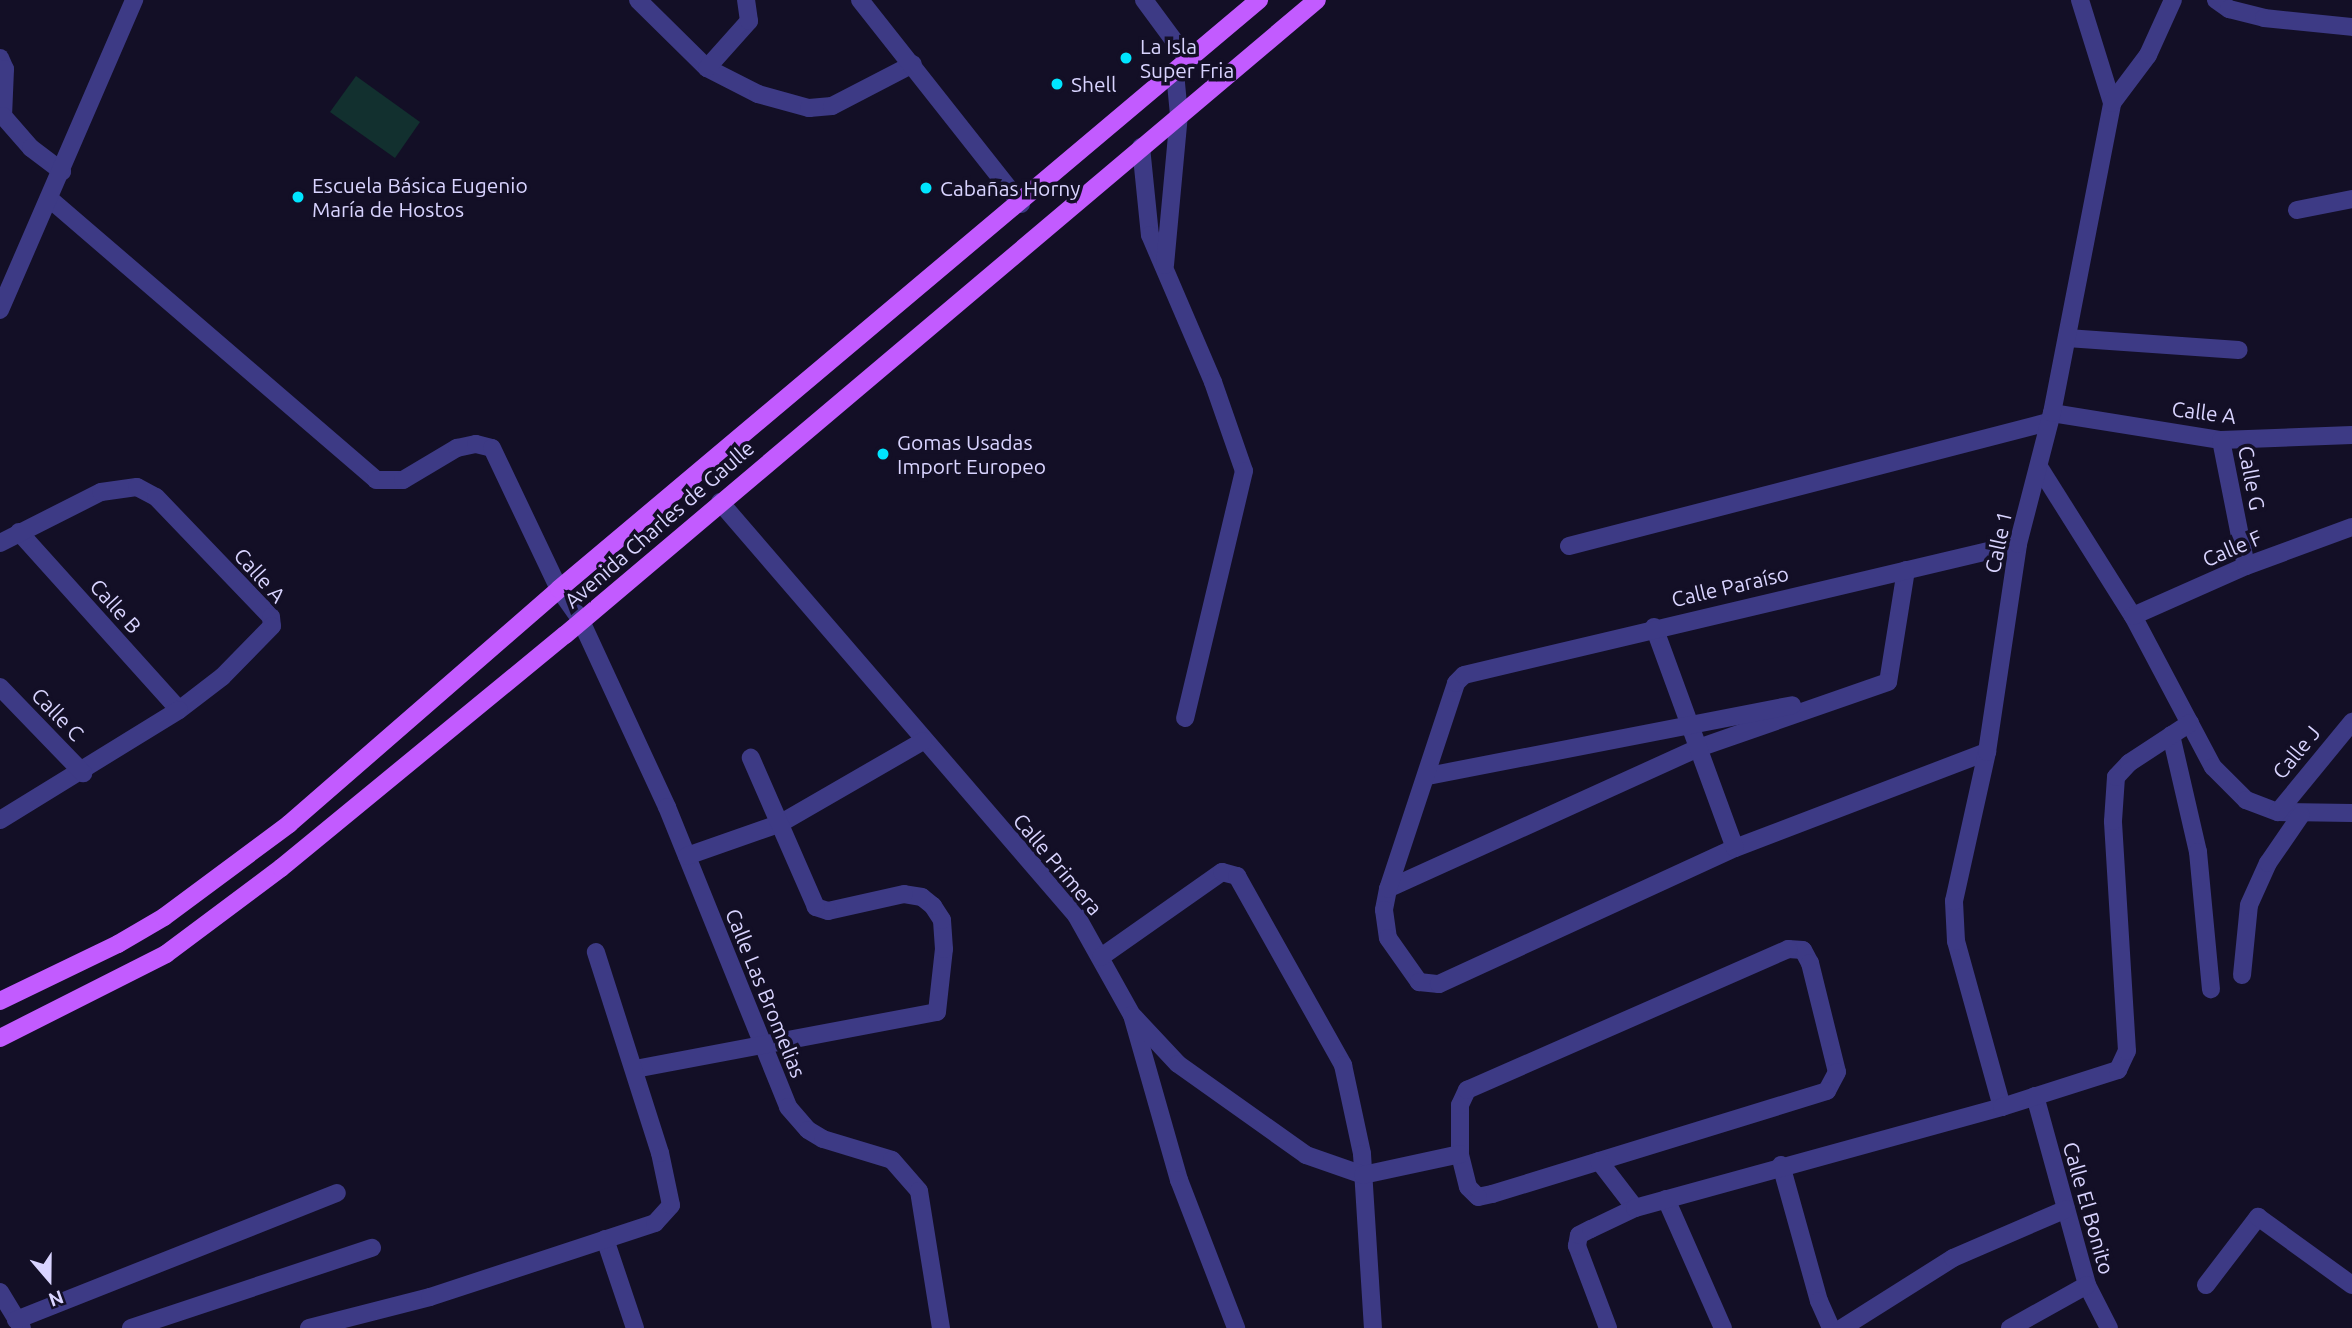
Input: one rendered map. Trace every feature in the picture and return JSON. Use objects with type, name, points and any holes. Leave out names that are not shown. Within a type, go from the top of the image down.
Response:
[{"type":"main road","name":"Avenida Charles de Gaulle","points":[[0,1001],[118,944],[209,886],[289,824],[559,589],[1021,204],[1259,0]]},
{"type":"main road","name":"Avenida Charles de Gaulle","points":[[0,1038],[166,954],[281,868],[581,621],[1317,0]]},
{"type":"street","points":[[0,310],[51,200],[134,0]]},
{"type":"street","points":[[638,0],[707,68],[758,94],[820,110],[914,64]]},
{"type":"street","points":[[707,68],[749,21],[746,0]]},
{"type":"street","points":[[860,0],[914,64],[1021,204]]},
{"type":"street","points":[[1144,0],[1189,61]]},
{"type":"street","points":[[2080,0],[2112,103]]},
{"type":"street","name":"Calle 1","points":[[2002,1107],[1953,917],[1987,752],[2018,544],[2051,417],[2112,103],[2148,55],[2173,0]]},
{"type":"street","points":[[2217,0],[2229,9],[2264,18],[2352,27]]},
{"type":"street","points":[[0,58],[5,69],[3,116],[31,148],[62,171]]},
{"type":"street","points":[[1165,265],[1179,116],[1175,73]]},
{"type":"street","points":[[1141,147],[1150,235],[1165,265],[1244,471],[1185,718]]},
{"type":"street","name":"Calle Las Bromelias","points":[[51,200],[376,480],[403,480],[457,448],[476,444],[492,448],[559,589],[581,621],[687,856],[760,1044],[788,1107],[808,1130],[824,1139],[880,1154],[900,1167],[919,1191],[941,1328]]},
{"type":"street","points":[[2297,210],[2352,200]]},
{"type":"street","points":[[2067,338],[2239,350]]},
{"type":"street","points":[[1569,546],[2051,417]]},
{"type":"street","name":"Calle A","points":[[2051,417],[2221,440],[2352,435]]},
{"type":"street","name":"Calle G","points":[[2221,440],[2246,566]]},
{"type":"street","points":[[2039,467],[2133,616],[2213,766],[2246,800],[2278,813],[2352,813]]},
{"type":"street","name":"Calle A","points":[[0,543],[101,492],[136,488],[156,497],[271,617],[267,634],[179,710],[83,773],[0,820]]},
{"type":"street","name":"Calle Primera","points":[[720,502],[923,741],[1076,915],[1132,1015],[1179,1180],[1236,1328]]},
{"type":"street","name":"Calle F","points":[[2133,616],[2246,566],[2352,527]]},
{"type":"street","name":"Calle B","points":[[19,532],[179,710]]},
{"type":"street","name":"Calle Paraíso","points":[[1428,776],[1456,683],[1476,670],[1654,626],[2018,544]]},
{"type":"street","points":[[1388,889],[1696,749],[1888,682],[1906,570]]},
{"type":"street","points":[[1654,626],[1696,749],[1735,848]]},
{"type":"street","name":"Calle C","points":[[0,687],[83,773]]},
{"type":"street","points":[[1834,699],[1687,724],[1428,776],[1388,889],[1384,910],[1388,938],[1419,982],[1428,986],[1735,848],[1987,752]]},
{"type":"street","name":"Calle J","points":[[2278,813],[2352,722]]},
{"type":"street","points":[[1608,1328],[1577,1246],[1579,1235],[1635,1208],[1781,1165],[2002,1107],[2088,1082],[2118,1070],[2125,1062],[2113,795],[2116,777],[2129,763],[2190,723]]},
{"type":"street","points":[[2171,735],[2198,852],[2211,989]]},
{"type":"street","points":[[687,856],[781,823],[923,741]]},
{"type":"street","points":[[635,1069],[937,1012],[943,975],[942,920],[933,906],[922,897],[887,895],[821,911],[751,758]]},
{"type":"street","points":[[2242,975],[2249,905],[2272,855],[2301,815]]},
{"type":"street","points":[[1101,957],[1222,872],[1237,876],[1343,1065],[1353,1100],[1363,1175],[1373,1328]]},
{"type":"street","points":[[1788,949],[1803,950],[1838,1072],[1835,1084],[1827,1091],[1478,1197],[1468,1187],[1460,1154],[1460,1105],[1467,1090],[1788,949]]},
{"type":"street","points":[[309,1328],[430,1297],[655,1223],[671,1205],[671,1189],[596,952]]},
{"type":"street","points":[[1132,1015],[1178,1064],[1247,1117],[1306,1155],[1363,1175],[1460,1154]]},
{"type":"street","name":"Calle El Bonito","points":[[2035,1096],[2087,1285],[2109,1328]]},
{"type":"street","points":[[1599,1161],[1635,1208]]},
{"type":"street","points":[[1781,1165],[1819,1301],[1831,1328]]},
{"type":"street","points":[[0,1292],[19,1324],[337,1193]]},
{"type":"street","points":[[1666,1199],[1723,1328]]},
{"type":"street","points":[[1842,1328],[1953,1258],[2066,1209]]},
{"type":"street","points":[[2206,1285],[2258,1217],[2352,1285]]},
{"type":"street","points":[[605,1239],[635,1328]]},
{"type":"street","points":[[131,1328],[372,1248]]},
{"type":"street","points":[[2010,1328],[2087,1285]]},
{"type":"green space","points":[[356,76],[420,122],[395,158],[330,112]]},
{"type":"place","name":"La Isla Super Fria","points":[[1126,58]]},
{"type":"place","name":"Shell","points":[[1057,84]]},
{"type":"place","name":"Cabañas Horny","points":[[926,188]]},
{"type":"place","name":"Escuela Básica Eugenio María de Hostos","points":[[298,197]]},
{"type":"place","name":"Gomas Usadas Import Europeo","points":[[883,454]]}]
